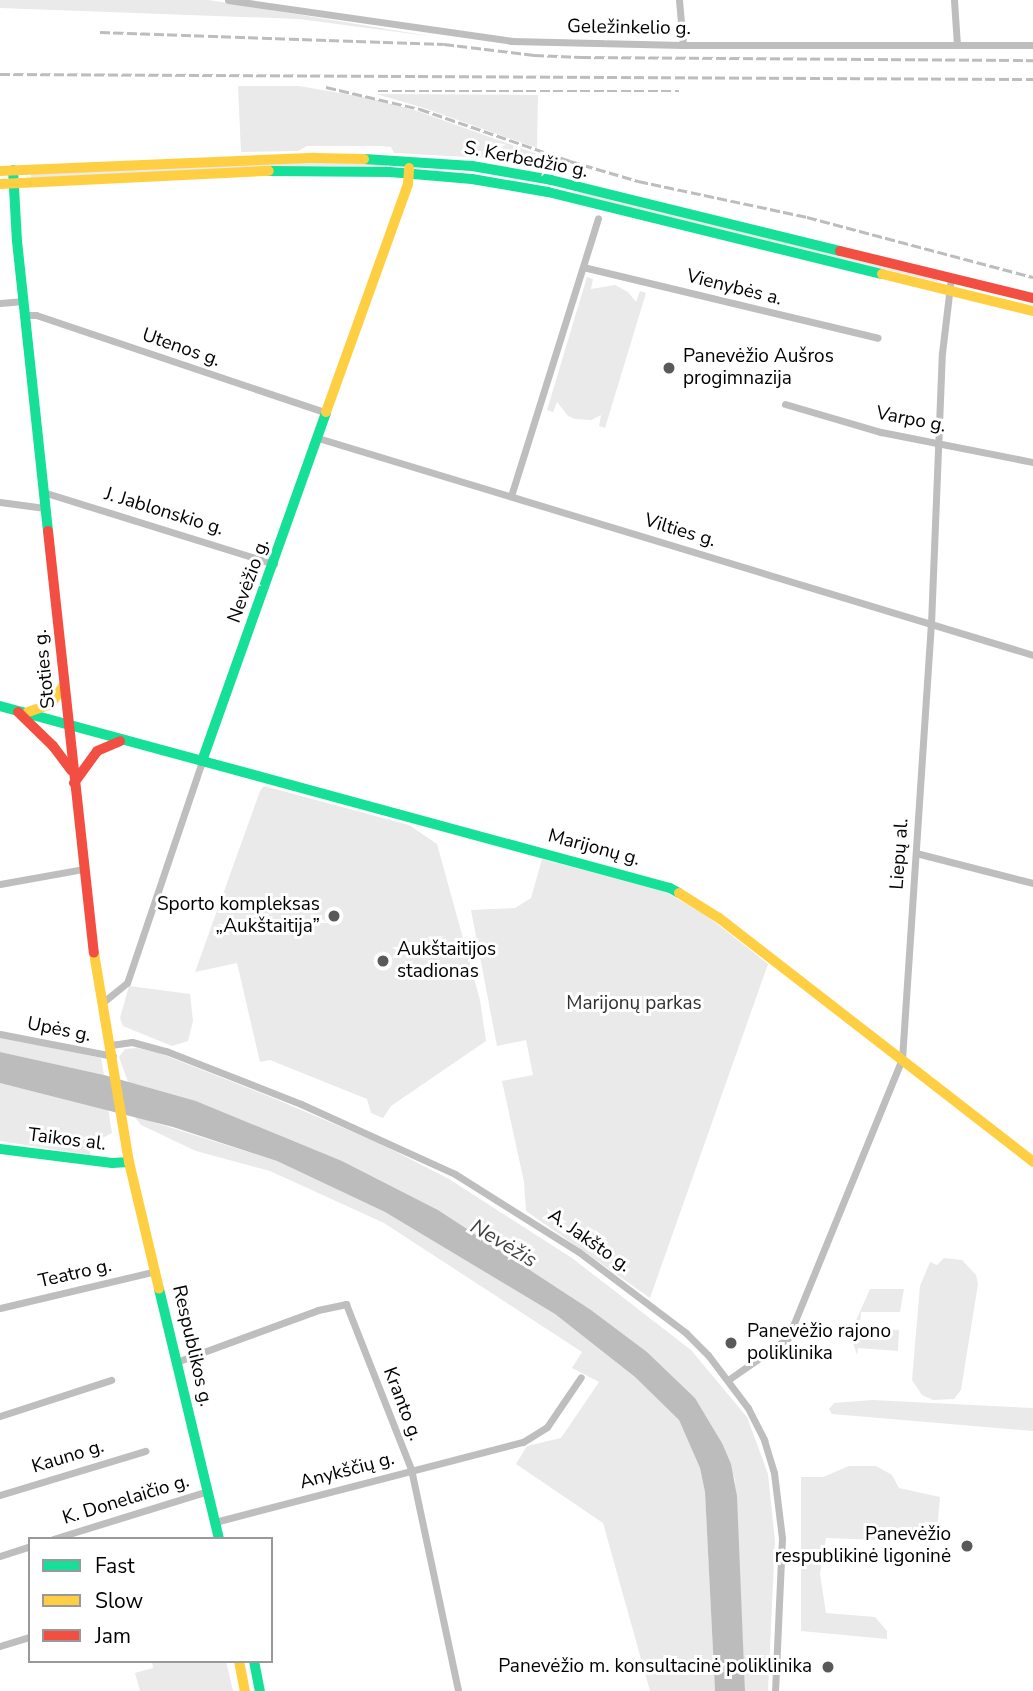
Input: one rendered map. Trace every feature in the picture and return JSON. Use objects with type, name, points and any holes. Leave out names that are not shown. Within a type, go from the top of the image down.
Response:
[{"type":"main road","name":"S. Kerbedžio g.","points":[[0,171],[315,158],[410,160],[529,174],[1033,298]]},
{"type":"main road","name":"Nevėžio g.","points":[[202,761],[408,184],[410,160]]},
{"type":"main road","name":"Stoties g.","points":[[13,170],[23,301],[83,869],[129,1162]]},
{"type":"main road","name":"S. Kerbedžio g.","points":[[0,184],[294,170],[409,173],[523,186],[1033,311]]},
{"type":"main road","points":[[19,711],[51,704],[61,693],[65,681]]},
{"type":"main road","name":"Marijonų g.","points":[[0,706],[670,888],[719,918],[1033,1162]]},
{"type":"main road","points":[[19,711],[53,746],[73,772]]},
{"type":"main road","points":[[74,784],[97,751],[113,742],[126,740]]},
{"type":"main road","name":"Taikos al.","points":[[0,1149],[112,1163],[129,1162]]},
{"type":"main road","name":"Respublikos g.","points":[[129,1162],[219,1537]]},
{"type":"main road","points":[[239,1663],[245,1691]]},
{"type":"main road","points":[[254,1663],[260,1691]]},
{"type":"street","name":"Geležinkelio g.","points":[[228,0],[511,41],[683,45],[1033,45]]},
{"type":"street","points":[[679,0],[683,45]]},
{"type":"street","points":[[954,0],[957,45]]},
{"type":"street","points":[[511,496],[598,218]]},
{"type":"street","name":"Vienybės a.","points":[[583,267],[878,338]]},
{"type":"street","name":"Liepų al.","points":[[728,1380],[788,1338],[902,1059],[948,290],[951,278]]},
{"type":"street","points":[[0,303],[23,301]]},
{"type":"street","name":"Utenos g.","points":[[25,315],[36,315],[327,413]]},
{"type":"street","name":"Varpo g.","points":[[785,404],[881,432],[939,441],[1033,462]]},
{"type":"street","name":"Vilties g.","points":[[318,438],[1033,655]]},
{"type":"street","name":"J. Jablonskio g.","points":[[43,492],[274,564]]},
{"type":"street","points":[[0,502],[45,508]]},
{"type":"street","name":"Nevėžio g.","points":[[102,1003],[127,983],[202,761]]},
{"type":"street","points":[[915,853],[1033,883]]},
{"type":"street","points":[[0,884],[83,869]]},
{"type":"street","name":"Upės g.","points":[[0,1034],[112,1051]]},
{"type":"street","name":"A. Jakšto g.","points":[[112,1051],[142,1044],[166,1051],[326,1115],[455,1174],[579,1252],[686,1333],[728,1380],[764,1440],[778,1489],[782,1538],[775,1691]]},
{"type":"street","name":"Teatro g.","points":[[0,1308],[156,1271]]},
{"type":"street","name":"Kranto g.","points":[[178,1361],[318,1310],[346,1304],[411,1469],[458,1691]]},
{"type":"street","name":"Anykščių g.","points":[[215,1522],[523,1442],[537,1436],[557,1415],[581,1377]]},
{"type":"street","points":[[0,1416],[111,1380]]},
{"type":"street","name":"Kauno g.","points":[[0,1495],[145,1451]]},
{"type":"street","name":"K. Donelaičio g.","points":[[59,1537],[208,1491]]},
{"type":"street","points":[[0,1556],[28,1547]]},
{"type":"street","points":[[0,1646],[28,1638]]},
{"type":"green space","points":[[0,0],[209,0],[436,37],[299,19],[0,8]]},
{"type":"green space","points":[[238,86],[299,86],[369,98],[417,111],[537,154],[505,156],[502,159],[394,153],[391,147],[381,146],[307,146],[298,151],[241,152]]},
{"type":"green space","points":[[376,94],[538,95],[537,148],[424,108]]},
{"type":"green space","points":[[293,162],[387,163],[387,168],[329,166],[31,178],[31,174]]},
{"type":"green space","points":[[579,191],[937,280],[938,282],[578,195]]},
{"type":"green space","points":[[587,277],[593,279],[591,289],[615,285],[628,292],[636,302],[640,291],[646,293],[605,428],[599,426],[601,415],[591,420],[575,419],[568,416],[557,402],[553,412],[547,410]]},
{"type":"green space","name":"Sporto kompleksas „Aukštaitija”","points":[[264,786],[409,825],[437,844],[480,1000],[486,1041],[391,1106],[383,1118],[371,1113],[367,1099],[270,1060],[260,1062],[237,963],[195,972]]},
{"type":"green space","name":"Marijonų parkas","points":[[542,859],[666,892],[707,916],[768,964],[650,1298],[526,1211],[524,1182],[502,1081],[533,1075],[526,1040],[497,1046],[471,910],[515,908],[531,898]]},
{"type":"green space","points":[[129,986],[190,994],[193,1021],[188,1041],[172,1046],[123,1026],[120,1018]]},
{"type":"green space","points":[[0,1037],[101,1058],[104,1075],[0,1052]]},
{"type":"green space","points":[[137,1048],[159,1053],[273,1098],[379,1143],[449,1179],[572,1258],[691,1350],[747,1417],[768,1474],[775,1541],[768,1691],[745,1691],[735,1480],[722,1443],[695,1398],[647,1352],[591,1310],[438,1210],[342,1161],[196,1101],[128,1082],[119,1057],[125,1049]]},
{"type":"green space","points":[[0,1083],[108,1108],[112,1133],[91,1144],[90,1155],[0,1141]]},
{"type":"green space","points":[[134,1116],[277,1161],[385,1212],[555,1314],[635,1377],[679,1420],[700,1468],[705,1491],[715,1691],[650,1691],[603,1523],[516,1464],[527,1446],[561,1438],[599,1382],[572,1368],[582,1352],[384,1223],[270,1171],[196,1151],[141,1125]]},
{"type":"green space","points":[[944,1258],[962,1260],[976,1275],[978,1284],[961,1390],[954,1399],[933,1400],[922,1395],[912,1380],[920,1286],[930,1262],[937,1265]]},
{"type":"green space","points":[[870,1289],[904,1289],[900,1312],[861,1312],[860,1327],[899,1330],[898,1351],[858,1348],[857,1355],[850,1334]]},
{"type":"green space","points":[[872,1400],[1033,1408],[1033,1431],[832,1414],[829,1409],[834,1403]]},
{"type":"green space","points":[[849,1466],[876,1466],[892,1475],[899,1488],[940,1497],[936,1542],[826,1538],[820,1574],[826,1613],[875,1617],[887,1631],[887,1639],[801,1631],[801,1477],[823,1477]]},
{"type":"green space","points":[[152,1663],[226,1663],[233,1691],[140,1691],[135,1673],[153,1668]]},
{"type":"shaded area","points":[[0,1052],[104,1075],[196,1101],[342,1161],[438,1210],[591,1310],[647,1352],[695,1398],[722,1443],[731,1464],[737,1496],[745,1691],[715,1691],[705,1492],[700,1468],[679,1420],[635,1377],[555,1314],[385,1212],[277,1161],[173,1127],[0,1083]]},
{"type":"railway","points":[[100,32],[444,44],[534,55],[581,57],[1033,60]]},
{"type":"railway","points":[[0,74],[1033,79]]},
{"type":"railway","points":[[326,87],[420,109],[570,161],[638,181],[807,217],[1033,277]]},
{"type":"railway","points":[[378,91],[679,91]]},
{"type":"traffic: fast","points":[[364,159],[472,166],[551,180],[840,251]]},
{"type":"traffic: fast","points":[[13,170],[17,241],[48,531]]},
{"type":"traffic: fast","points":[[269,171],[390,172],[472,179],[548,192],[882,274]]},
{"type":"traffic: fast","points":[[202,761],[326,412]]},
{"type":"traffic: fast","points":[[0,706],[670,888],[679,893]]},
{"type":"traffic: fast","points":[[0,1149],[112,1163],[129,1162]]},
{"type":"traffic: fast","points":[[159,1289],[219,1537]]},
{"type":"traffic: fast","points":[[254,1663],[260,1691]]},
{"type":"traffic: slow","points":[[0,171],[315,158],[364,159]]},
{"type":"traffic: slow","points":[[326,412],[408,184],[409,168]]},
{"type":"traffic: slow","points":[[0,184],[269,171]]},
{"type":"traffic: slow","points":[[882,274],[1033,311]]},
{"type":"traffic: slow","points":[[28,712],[51,704],[64,685]]},
{"type":"traffic: slow","points":[[679,893],[719,918],[1033,1162]]},
{"type":"traffic: slow","points":[[94,953],[129,1162],[159,1289]]},
{"type":"traffic: slow","points":[[239,1663],[245,1691]]},
{"type":"traffic: jam","points":[[840,251],[1033,298]]},
{"type":"traffic: jam","points":[[48,531],[94,953]]},
{"type":"traffic: jam","points":[[18,712],[53,746],[72,771]]},
{"type":"traffic: jam","points":[[74,783],[97,751],[120,741]]},
{"type":"place","name":"Panevėžio Aušros progimnazija","points":[[669,368]]},
{"type":"place","name":"Sporto kompleksas „Aukštaitija”","points":[[334,916]]},
{"type":"place","name":"Aukštaitijos stadionas","points":[[383,961]]},
{"type":"place","name":"Panevėžio rajono poliklinika","points":[[731,1343]]},
{"type":"place","name":"Panevėžio respublikinė ligoninė","points":[[967,1546]]},
{"type":"place","name":"Panevėžio m. konsultacinė poliklinika","points":[[828,1667]]},
{"type":"water label","name":"Nevėžis","points":[[504,1243]]}]
